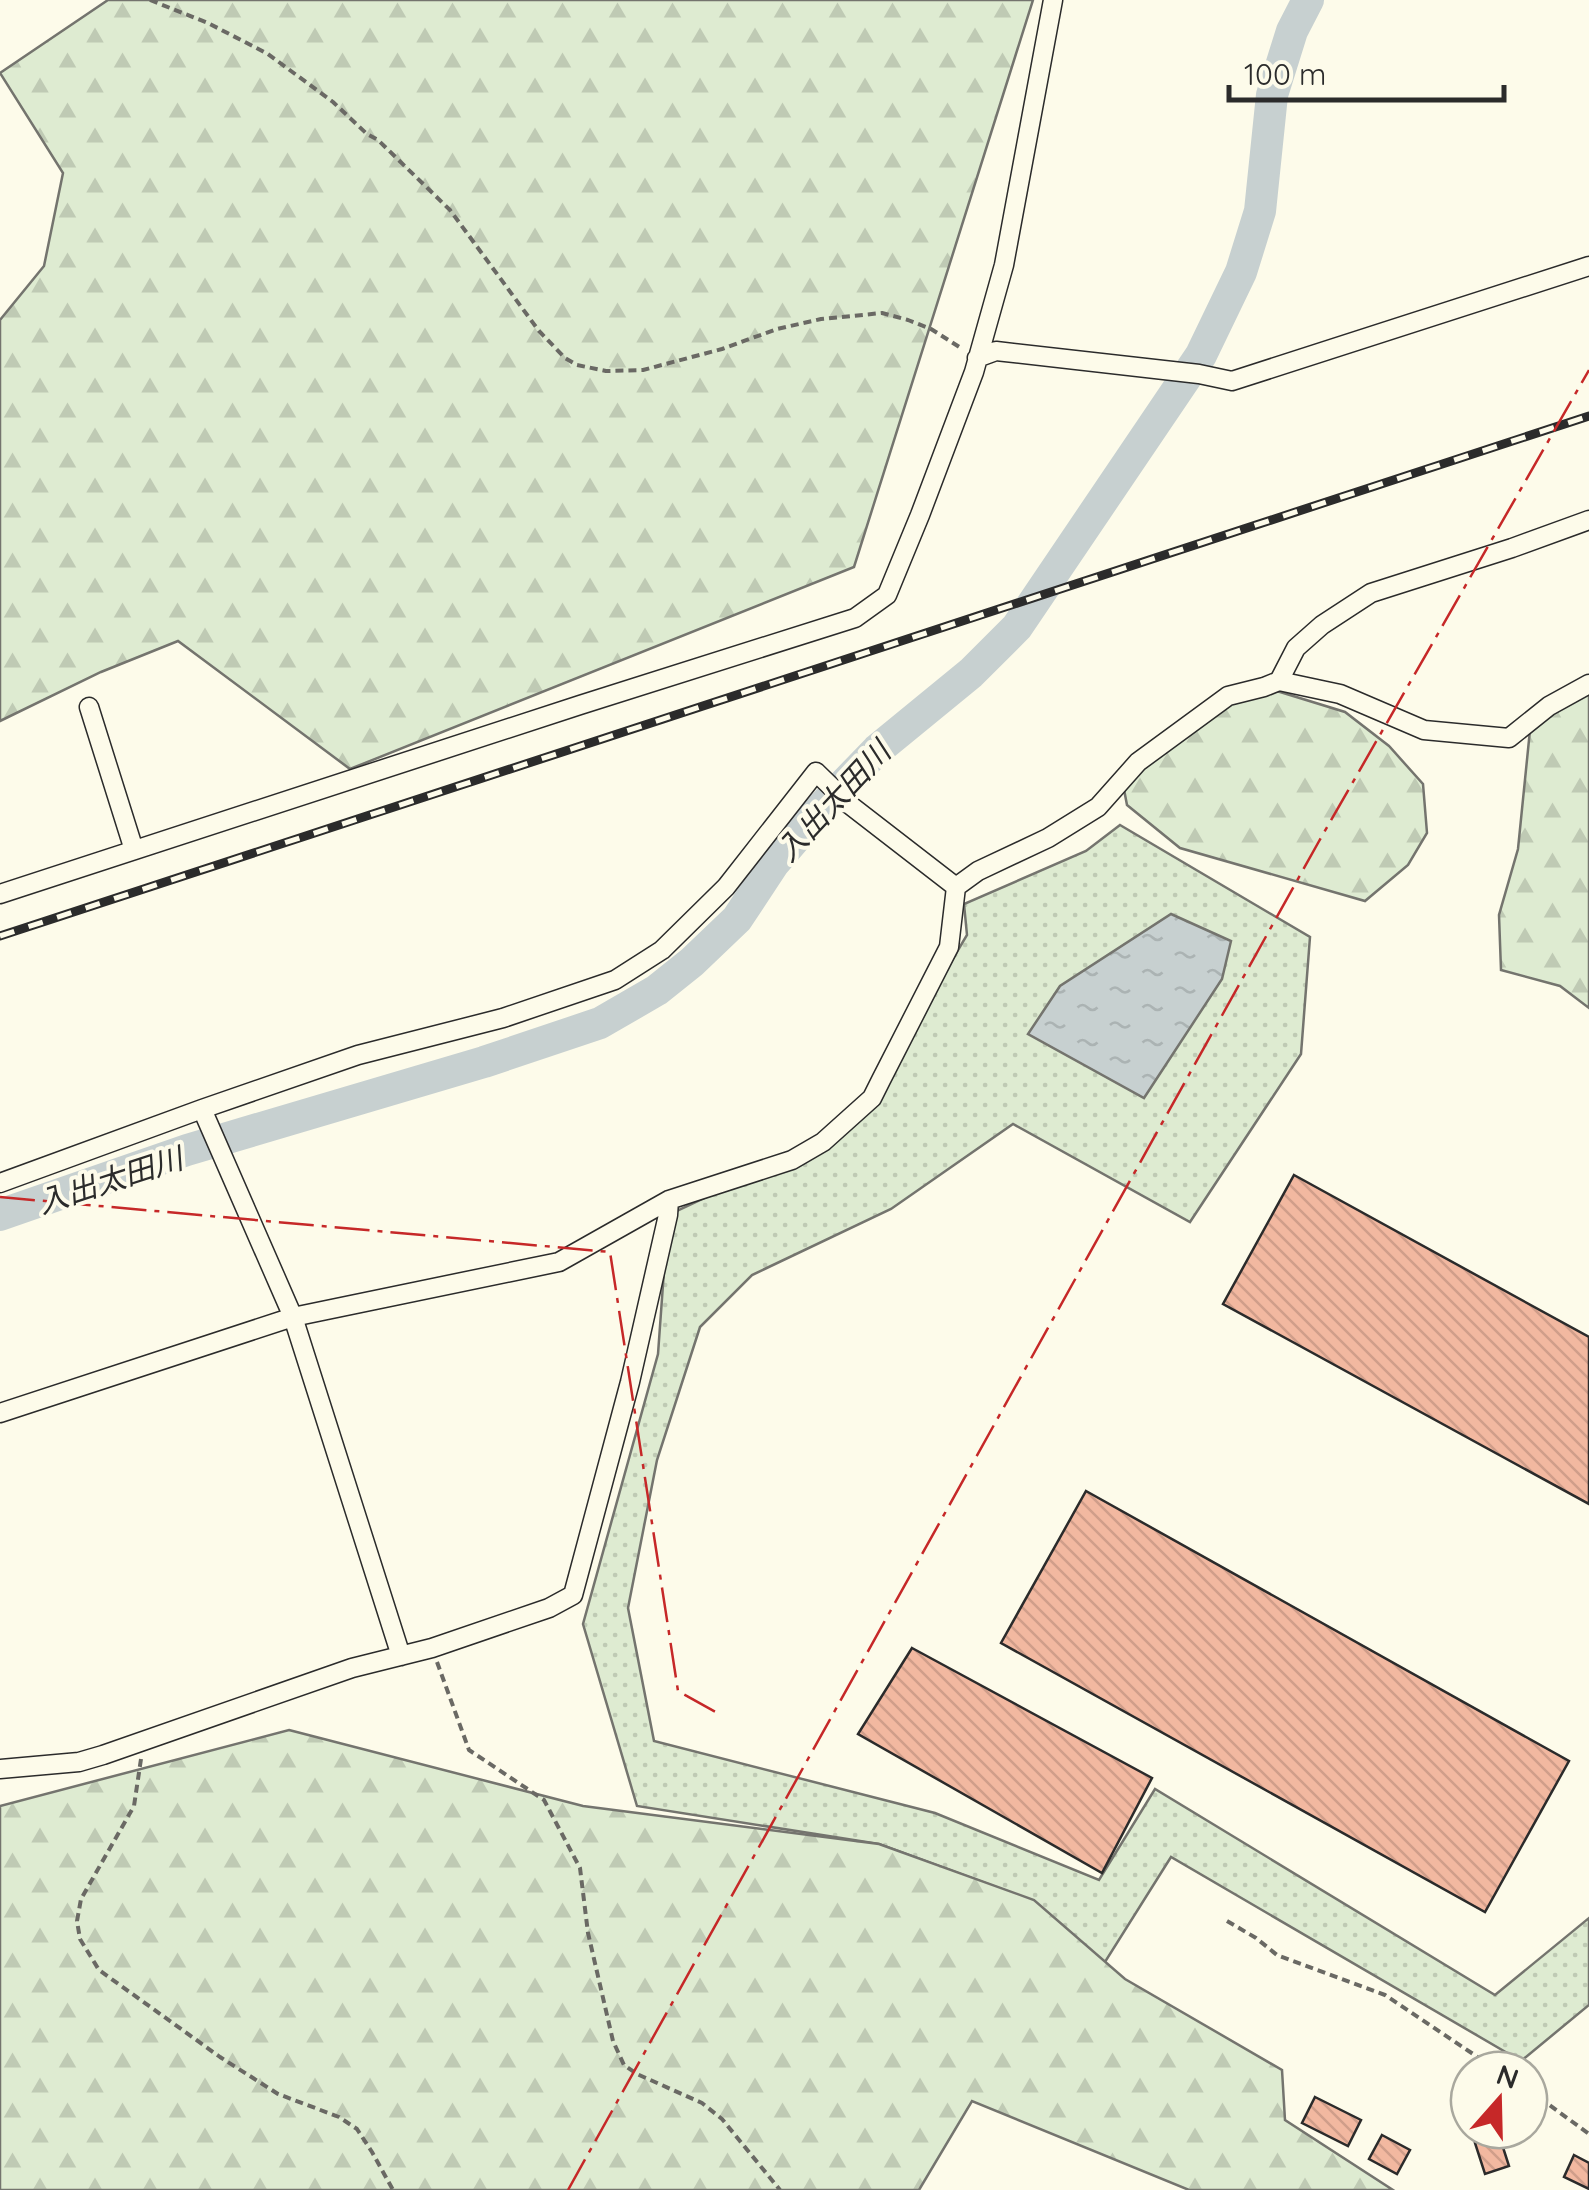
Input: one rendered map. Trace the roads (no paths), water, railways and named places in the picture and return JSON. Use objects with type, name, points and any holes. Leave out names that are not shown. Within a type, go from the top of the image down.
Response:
[{"type":"street","points":[[0,894],[855,618],[887,595],[974,372],[1004,265],[1053,0]]},
{"type":"street","points":[[978,358],[996,350],[1232,381],[1589,266]]},
{"type":"street","points":[[0,1413],[293,1317],[560,1262],[669,1200],[792,1160],[824,1142],[872,1098],[949,947],[956,887],[1098,807],[1138,762],[1228,696],[1264,688],[1279,680],[1296,648],[1322,625],[1372,593],[1589,520]]},
{"type":"street","points":[[1279,680],[1340,694],[1424,730],[1509,738],[1549,706],[1589,684]]},
{"type":"street","points":[[89,707],[134,850]]},
{"type":"street","points":[[0,1184],[358,1056],[503,1018],[615,980],[662,950],[726,888],[816,772],[850,805],[956,887]]},
{"type":"street","points":[[202,1109],[293,1317],[401,1656]]},
{"type":"street","points":[[0,1769],[79,1762],[352,1668],[432,1648],[549,1608],[572,1594],[630,1382],[669,1200]]},
{"type":"water","points":[[1171,914],[1231,941],[1222,979],[1144,1098],[1028,1034],[1060,986]]},
{"type":"waterway","name":"入出太田川","points":[[0,1215],[187,1150],[484,1062],[600,1023],[657,990],[692,962],[737,919],[774,863],[877,750],[971,673],[1017,627],[1201,355],[1241,272],[1260,211],[1272,95],[1292,31],[1308,0]]},
{"type":"railway","points":[[0,936],[1589,416]]}]
